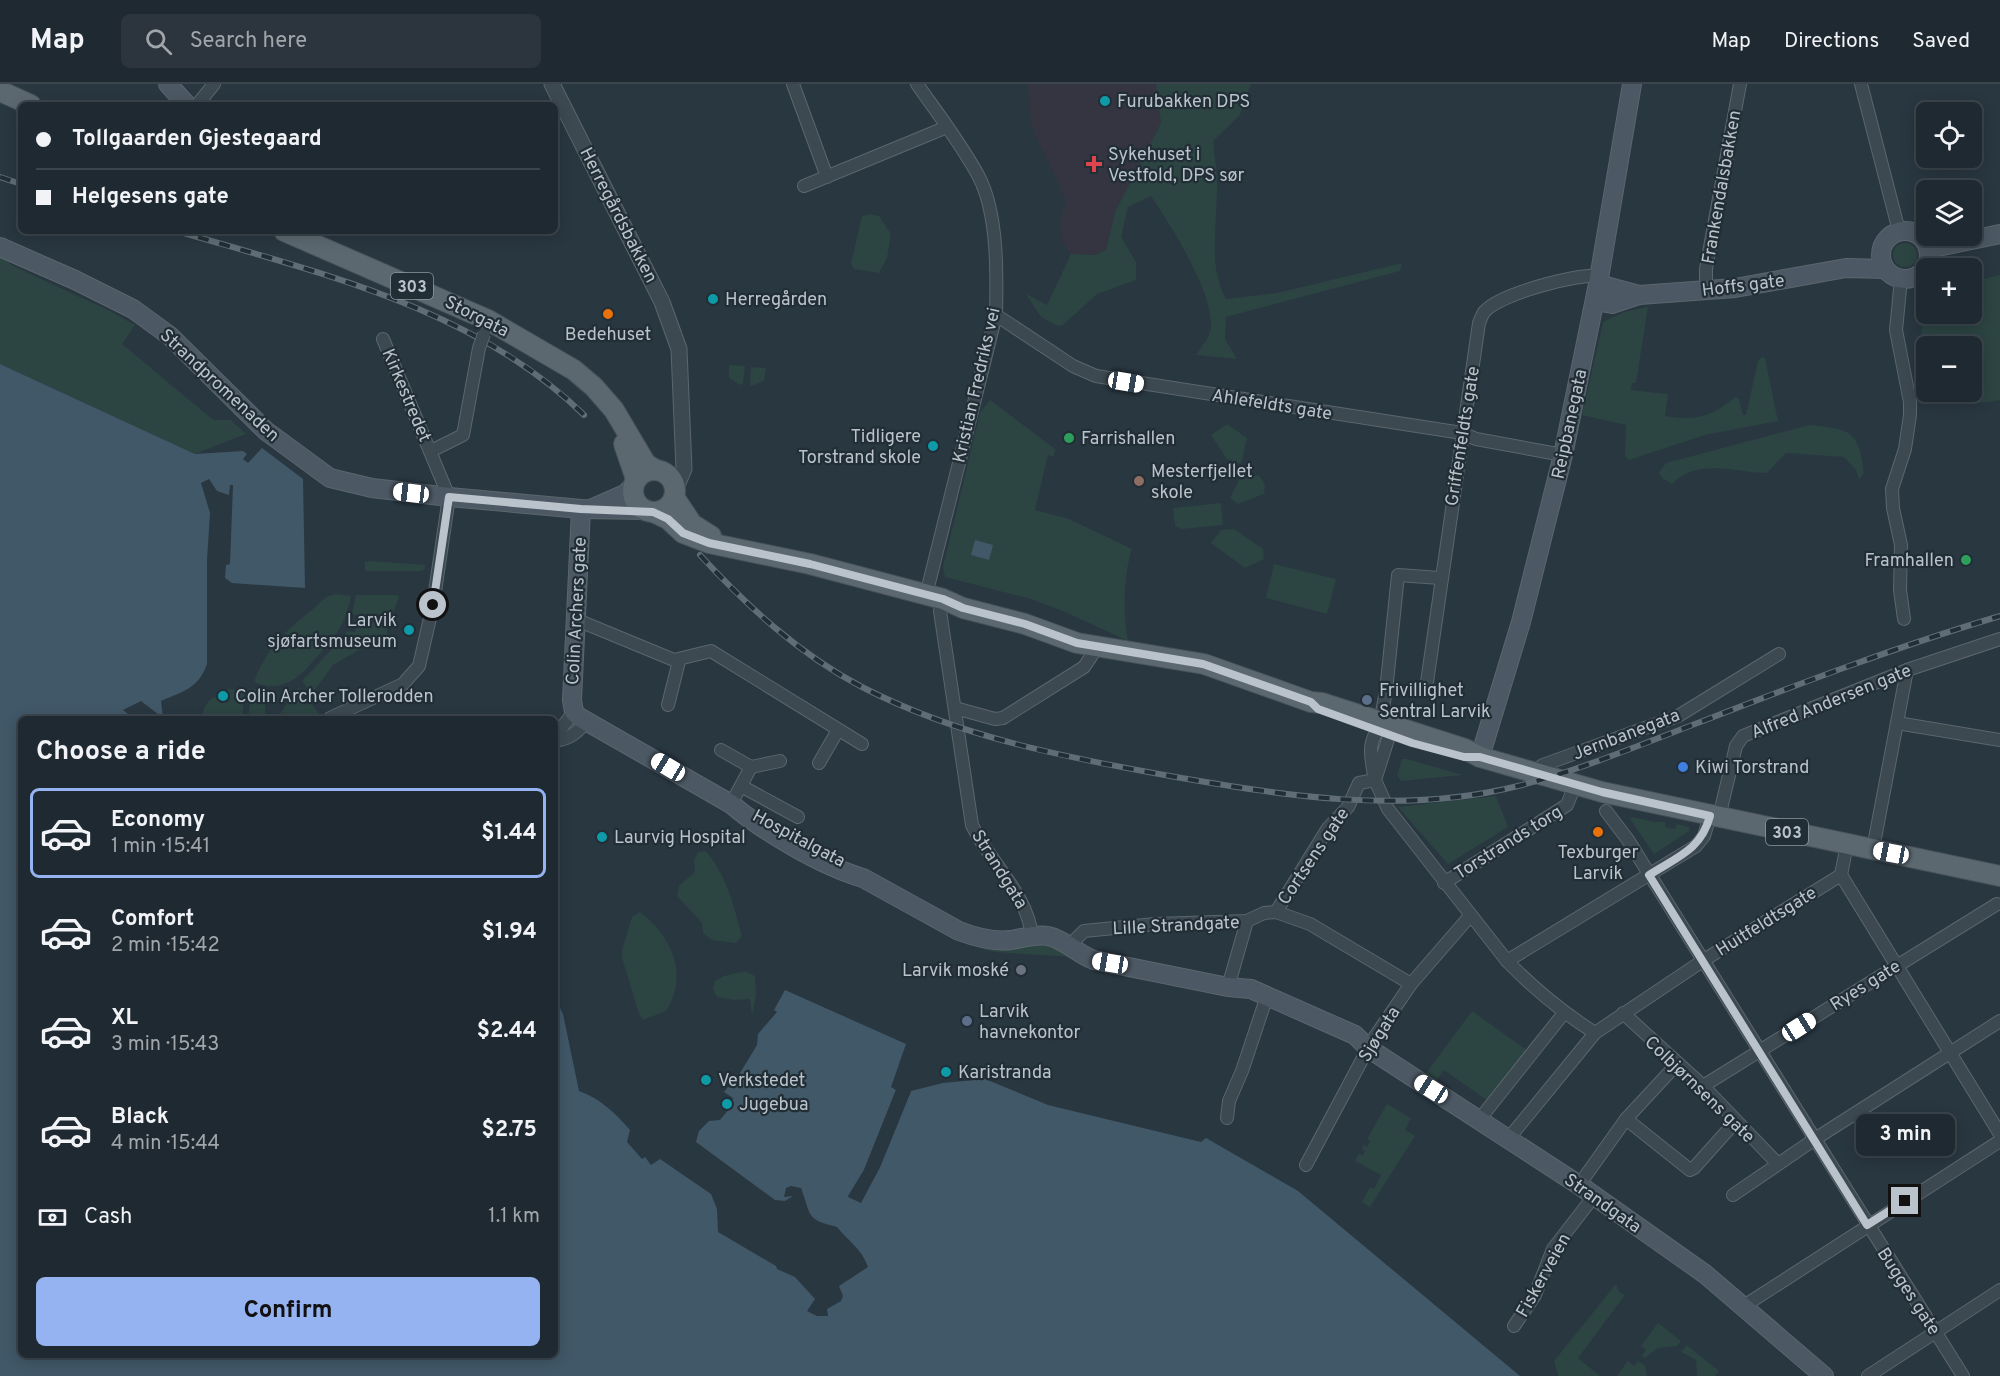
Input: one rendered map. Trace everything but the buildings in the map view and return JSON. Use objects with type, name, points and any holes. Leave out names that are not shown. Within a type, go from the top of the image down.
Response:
[{"type":"main road","points":[[168,84],[184,102]]},
{"type":"main road","name":"Reipbanegata","points":[[1480,757],[1524,611],[1563,455],[1598,287],[1632,84]]},
{"type":"main road","points":[[0,91],[24,102]]},
{"type":"main road","points":[[0,104],[18,113]]},
{"type":"main road","points":[[1899,231],[1917,234],[1928,249],[1925,267],[1919,274],[1893,274],[1881,252],[1884,243],[1899,231]]},
{"type":"main road","name":"Storgata","points":[[291,234],[442,298],[491,322],[574,370],[594,387],[629,432],[646,464],[660,471]]},
{"type":"main road","points":[[1928,249],[2000,234]]},
{"type":"main road","name":"Hoffs gate","points":[[1846,268],[1884,243]]},
{"type":"main road","name":"Strandpromenaden","points":[[0,247],[133,309],[170,336],[266,431],[330,478],[372,488],[449,497],[586,509],[649,511]]},
{"type":"main road","name":"Hoffs gate","points":[[1598,287],[1612,304],[1639,295],[1706,291],[1771,283],[1846,268],[1893,274]]},
{"type":"main road","name":"Storgata","points":[[537,348],[607,415],[621,436],[635,483]]},
{"type":"main road","points":[[635,483],[649,471],[660,471]]},
{"type":"main road","name":"303","points":[[660,471],[669,477],[674,493],[692,524],[734,548]]},
{"type":"main road","name":"Strandpromenaden","points":[[586,509],[626,494],[635,483]]},
{"type":"main road","name":"303","points":[[635,483],[636,501],[649,511],[668,519],[683,533],[709,543],[810,564],[934,597],[966,598],[1040,618],[1085,637],[1098,646],[1130,654],[1203,664],[1311,702],[1322,703],[1382,728],[1464,757],[1480,757],[1575,785],[2000,876]]},
{"type":"main road","points":[[649,511],[666,508],[674,493]]},
{"type":"main road","name":"Colin Archers gate","points":[[580,716],[572,700],[586,509]]},
{"type":"main road","name":"Hospitalgata","points":[[580,716],[731,804],[757,814],[821,849],[852,867],[863,878],[938,921],[970,935],[1007,940],[1032,936]]},
{"type":"main road","name":"Strandgata","points":[[1032,936],[1047,936],[1070,945],[1083,956],[1094,960],[1228,987],[1239,986],[1265,1001],[1344,1030],[1368,1048],[1579,1185],[1705,1274],[1824,1376]]},
{"type":"street","points":[[199,102],[214,84]]},
{"type":"street","name":"Herregårdsbakken","points":[[552,84],[662,302],[679,349],[681,453],[684,470],[674,493]]},
{"type":"street","points":[[793,84],[827,177]]},
{"type":"street","name":"Kristian Fredriks vei","points":[[917,84],[980,178],[986,195],[997,280],[996,315],[934,597]]},
{"type":"street","name":"Frankendalsbakken","points":[[1706,291],[1706,269],[1740,84]]},
{"type":"street","points":[[1861,84],[1899,231]]},
{"type":"street","points":[[804,186],[947,127]]},
{"type":"street","points":[[1893,274],[1896,330],[1910,402],[1905,449],[1892,489],[1893,508],[1901,545],[1900,591],[1904,619]]},
{"type":"street","name":"Griffenfeldts gate","points":[[1427,682],[1442,588],[1440,578],[1479,323],[1484,312],[1518,294],[1580,275],[1598,287]]},
{"type":"street","name":"Ahlefeldts gate","points":[[996,315],[1073,366],[1096,376],[1462,433],[1476,440],[1563,455]]},
{"type":"street","name":"Kirkestredet","points":[[431,451],[463,435],[479,348],[485,332]]},
{"type":"street","name":"Kirkestredet","points":[[334,716],[403,684],[413,675],[422,659],[449,497],[383,339]]},
{"type":"street","points":[[660,471],[673,470],[681,453]]},
{"type":"street","name":"Torstrands torg","points":[[1440,578],[1398,575],[1382,728],[1370,746],[1379,795],[1444,883],[1567,805],[1575,785]]},
{"type":"street","name":"Strandgata","points":[[934,597],[940,611],[972,825],[979,840],[1024,906],[1032,936]]},
{"type":"street","points":[[577,620],[679,661],[711,651],[862,744]]},
{"type":"street","name":"Alfred Andersen gate","points":[[1715,816],[1736,746],[1743,736],[1907,670],[2000,639]]},
{"type":"street","points":[[955,708],[995,719],[1004,718],[1084,667],[1098,646]]},
{"type":"street","name":"Jernbanegata","points":[[1533,772],[1544,765],[1678,716],[1779,654]]},
{"type":"street","points":[[668,705],[679,661]]},
{"type":"street","points":[[1873,849],[1907,670]]},
{"type":"street","points":[[558,735],[580,716]]},
{"type":"street","points":[[1897,723],[2000,740]]},
{"type":"street","points":[[819,763],[838,730]]},
{"type":"street","points":[[721,750],[751,767],[780,761]]},
{"type":"street","name":"Hospitalgata","points":[[731,804],[751,767]]},
{"type":"street","name":"Cortsens gate","points":[[1276,912],[1328,828],[1348,807],[1359,783],[1375,780]]},
{"type":"street","name":"Hospitalgata","points":[[741,786],[798,817]]},
{"type":"street","name":"Bugges gate","points":[[1606,811],[1628,840],[1704,960],[1962,1376]]},
{"type":"street","points":[[1507,961],[1696,846],[1715,816]]},
{"type":"street","points":[[1847,844],[1841,875],[2000,1134]]},
{"type":"street","name":"Huitfeldtsgate","points":[[1509,1138],[1595,1033],[1704,960],[1841,875]]},
{"type":"street","points":[[1444,883],[1528,984],[1564,1013],[1595,1033]]},
{"type":"street","name":"Ryes gate","points":[[1703,1086],[1997,904]]},
{"type":"street","name":"Lille Strandgate","points":[[1070,945],[1084,931],[1155,924],[1247,921],[1264,912],[1276,912]]},
{"type":"street","points":[[1276,912],[1310,924],[1411,984]]},
{"type":"street","name":"Sjøgata","points":[[1306,1165],[1368,1048],[1411,984],[1470,916]]},
{"type":"street","points":[[1228,987],[1247,921]]},
{"type":"street","points":[[1227,1118],[1229,1101],[1242,1071],[1265,1001]]},
{"type":"street","points":[[1479,1120],[1564,1013]]},
{"type":"street","name":"Colbjørnsens gate","points":[[1623,1014],[1703,1086],[1777,1163]]},
{"type":"street","points":[[1733,1195],[1777,1163],[2000,1021]]},
{"type":"street","points":[[1579,1185],[1626,1119],[1677,1064]]},
{"type":"street","points":[[1626,1119],[1690,1170],[1736,1121]]},
{"type":"street","points":[[1744,1306],[2000,1141]]},
{"type":"street","name":"Fiskerveien","points":[[1514,1326],[1535,1295],[1553,1249],[1594,1196]]},
{"type":"street","points":[[1868,1376],[2000,1290]]},
{"type":"shaded area","name":"Sykehuset i Vestfold, DPS sør","points":[[1028,84],[1175,84],[1161,123],[1115,212],[1106,250],[1094,255],[1071,254],[1062,241],[1060,221],[1066,200],[1032,127]]},
{"type":"shaded area","points":[[0,364],[195,454],[243,451],[247,454],[243,459],[248,463],[262,448],[303,479],[305,588],[232,583],[225,578],[226,565],[230,564],[233,485],[230,485],[229,495],[217,491],[209,479],[201,483],[210,513],[207,560],[207,664],[199,679],[183,692],[161,701],[163,716],[141,701],[123,710],[130,716],[18,716],[18,1358],[558,1358],[558,1004],[563,1014],[579,1091],[601,1102],[630,1130],[627,1142],[642,1159],[645,1157],[651,1165],[660,1159],[711,1194],[717,1209],[718,1232],[776,1266],[777,1269],[795,1277],[815,1299],[807,1311],[817,1316],[828,1316],[827,1309],[841,1301],[843,1296],[839,1286],[868,1267],[859,1250],[837,1227],[820,1222],[812,1216],[801,1188],[791,1186],[786,1188],[784,1197],[793,1196],[785,1201],[775,1200],[696,1142],[699,1131],[709,1121],[720,1120],[734,1103],[733,1098],[724,1092],[728,1087],[731,1088],[757,1045],[758,1034],[777,1012],[774,1010],[785,990],[906,1044],[891,1087],[896,1090],[864,1170],[848,1196],[861,1202],[880,1167],[911,1091],[943,1083],[985,1079],[1048,1105],[1201,1142],[1206,1138],[1298,1191],[1520,1376],[0,1376]]},
{"type":"shaded area","points":[[975,540],[993,545],[989,560],[971,555]]},
{"type":"green space","points":[[1156,84],[1251,84],[1240,115],[1213,141],[1217,172],[1215,258],[1220,286],[1226,299],[1277,293],[1402,263],[1400,271],[1226,317],[1225,339],[1237,359],[1196,355],[1211,330],[1210,311],[1189,259],[1151,196],[1128,207],[1121,237],[1136,262],[1136,280],[1097,294],[1063,325],[1058,326],[1041,317],[1026,294],[1047,305],[1071,254],[1094,255],[1106,250],[1115,212],[1161,123]]},
{"type":"green space","points":[[870,214],[879,216],[891,234],[887,258],[879,273],[854,269],[851,263],[862,216]]},
{"type":"green space","points":[[1900,243],[1910,243],[1917,250],[1916,261],[1910,267],[1900,267],[1893,260],[1893,250]]},
{"type":"green space","points":[[0,252],[11,265],[135,325],[122,344],[207,415],[214,420],[231,420],[246,434],[195,454],[0,364]]},
{"type":"green space","points":[[2000,275],[2000,400],[1978,403],[1970,402],[1982,402],[1982,336],[1922,336],[1922,326],[1923,324],[1982,324],[1982,279]]},
{"type":"green space","points":[[1648,307],[1636,383],[1632,383],[1631,390],[1668,394],[1665,416],[1685,418],[1703,416],[1719,409],[1735,397],[1739,399],[1743,415],[1746,415],[1758,361],[1762,357],[1765,358],[1778,421],[1705,435],[1629,460],[1625,456],[1626,425],[1582,415],[1603,322],[1624,312]]},
{"type":"green space","points":[[729,365],[745,366],[743,384],[740,385],[729,378]]},
{"type":"green space","points":[[751,367],[766,368],[764,381],[750,385]]},
{"type":"green space","points":[[990,400],[1055,449],[1054,457],[1048,455],[1035,510],[1069,519],[1132,549],[1125,595],[1128,641],[1031,599],[945,577],[943,567],[980,413]]},
{"type":"green space","points":[[1227,424],[1247,438],[1241,464],[1227,459],[1211,435]]},
{"type":"green space","points":[[1809,425],[1834,428],[1850,434],[1859,448],[1862,459],[1864,473],[1859,480],[1856,470],[1844,457],[1786,453],[1767,473],[1718,468],[1705,469],[1682,476],[1672,484],[1662,478],[1659,472],[1666,463]]},
{"type":"green space","points":[[1259,475],[1265,485],[1264,494],[1238,504],[1230,498],[1239,480]]},
{"type":"green space","points":[[1221,503],[1223,525],[1182,529],[1175,526],[1173,508]]},
{"type":"green space","points":[[1234,529],[1263,549],[1264,559],[1245,568],[1211,543],[1221,530]]},
{"type":"green space","points":[[365,562],[426,565],[424,570],[420,571],[365,571]]},
{"type":"green space","points":[[1274,564],[1336,579],[1327,614],[1266,598]]},
{"type":"green space","points":[[336,594],[351,596],[348,608],[335,635],[308,667],[296,678],[277,686],[254,682],[264,660],[286,632],[328,596]]},
{"type":"green space","points":[[356,595],[397,595],[399,597],[390,621],[386,623],[352,614]]},
{"type":"green space","points":[[357,619],[387,625],[387,645],[345,635],[346,631],[355,632]]},
{"type":"green space","points":[[342,638],[367,645],[333,665],[312,694],[302,681]]},
{"type":"green space","points":[[298,688],[321,716],[278,716]]},
{"type":"green space","points":[[228,689],[245,691],[242,716],[202,716],[205,706],[215,697],[221,703],[228,702],[230,698],[226,692]]},
{"type":"green space","points":[[252,689],[265,691],[265,716],[248,716]]},
{"type":"green space","points":[[1402,759],[1463,775],[1401,781],[1397,775]]},
{"type":"green space","points":[[1496,796],[1508,827],[1448,864],[1398,807]]},
{"type":"green space","points":[[1633,817],[1666,822],[1665,827],[1675,829],[1677,824],[1689,827],[1689,831],[1654,854],[1630,819]]},
{"type":"green space","points":[[705,851],[719,869],[732,902],[742,936],[736,943],[712,940],[703,933],[702,923],[677,896],[679,886],[695,872],[694,860],[698,852]]},
{"type":"green space","points":[[640,912],[661,933],[668,944],[674,957],[676,970],[673,997],[666,1011],[643,1020],[639,1014],[622,958],[622,950],[632,917]]},
{"type":"green space","points":[[979,943],[1050,943],[1070,957],[995,952],[985,950]]},
{"type":"green space","points":[[745,971],[755,976],[756,995],[752,1016],[750,999],[734,1000],[717,997],[713,989],[715,981],[724,976]]},
{"type":"green space","points":[[1472,1011],[1528,1051],[1488,1101],[1444,1070],[1435,1083],[1424,1076]]},
{"type":"green space","points":[[1387,1104],[1411,1118],[1405,1130],[1415,1136],[1370,1207],[1362,1202],[1370,1187],[1374,1189],[1381,1175],[1355,1161],[1359,1154],[1363,1155],[1365,1151],[1362,1149],[1364,1145],[1367,1147],[1370,1141],[1367,1139]]},
{"type":"green space","points":[[1616,1284],[1619,1292],[1625,1295],[1578,1358],[1600,1376],[1558,1376],[1554,1361]]},
{"type":"green space","points":[[1658,1323],[1681,1341],[1677,1346],[1658,1348],[1645,1358],[1642,1356],[1646,1350],[1641,1346]]},
{"type":"green space","points":[[1687,1345],[1719,1371],[1715,1376],[1697,1376],[1696,1360],[1681,1352]]},
{"type":"green space","points":[[1628,1361],[1634,1366],[1638,1361],[1645,1366],[1647,1376],[1617,1376]]},
{"type":"pier","points":[[896,1090],[899,1090],[867,1171],[852,1196],[859,1199],[877,1166],[908,1090],[911,1091],[880,1167],[861,1203],[848,1197],[864,1170]]},
{"type":"railway","points":[[0,177],[18,183]]},
{"type":"railway","points":[[187,234],[339,279],[445,321],[494,347],[541,378],[584,415]]},
{"type":"railway","points":[[700,555],[756,611],[817,660],[862,687],[936,719],[1013,743],[1091,761],[1257,790],[1344,799],[1388,801],[1474,795],[1542,780],[1850,666],[2000,616]]},
{"type":"place","name":"Furubakken DPS","points":[[1105,101]]},
{"type":"place","name":"Sykehuset i Vestfold, DPS sør","points":[[1094,164]]},
{"type":"place","name":"Herregården","points":[[713,299]]},
{"type":"place","name":"Bedehuset","points":[[608,314]]},
{"type":"place","name":"Farrishallen","points":[[1069,438]]},
{"type":"place","name":"Tidligere Torstrand skole","points":[[933,446]]},
{"type":"place","name":"Mesterfjellet skole","points":[[1139,481]]},
{"type":"place","name":"Framhallen","points":[[1966,560]]},
{"type":"place","name":"Larvik sjøfartsmuseum","points":[[409,630]]},
{"type":"place","name":"Colin Archer Tollerodden","points":[[223,696]]},
{"type":"place","name":"Frivillighet Sentral Larvik","points":[[1367,700]]},
{"type":"place","name":"Kiwi Torstrand","points":[[1683,767]]},
{"type":"place","name":"Texburger Larvik","points":[[1598,832]]},
{"type":"place","name":"Laurvig Hospital","points":[[602,837]]},
{"type":"place","name":"Larvik moské","points":[[1021,970]]},
{"type":"place","name":"Larvik havnekontor","points":[[967,1021]]},
{"type":"place","name":"Karistranda","points":[[946,1072]]},
{"type":"place","name":"Verkstedet","points":[[706,1080]]},
{"type":"place","name":"Jugebua","points":[[727,1104]]},
{"type":"route","points":[[433,605],[449,497],[581,509],[646,510],[668,519],[683,533],[709,543],[810,564],[943,599],[963,608],[1025,624],[1077,643],[1130,654],[1203,664],[1233,672],[1311,702],[1318,709],[1412,743],[1464,757],[1480,757],[1602,792],[1710,816],[1704,836],[1696,846],[1649,875],[1867,1225],[1905,1201]]}]
